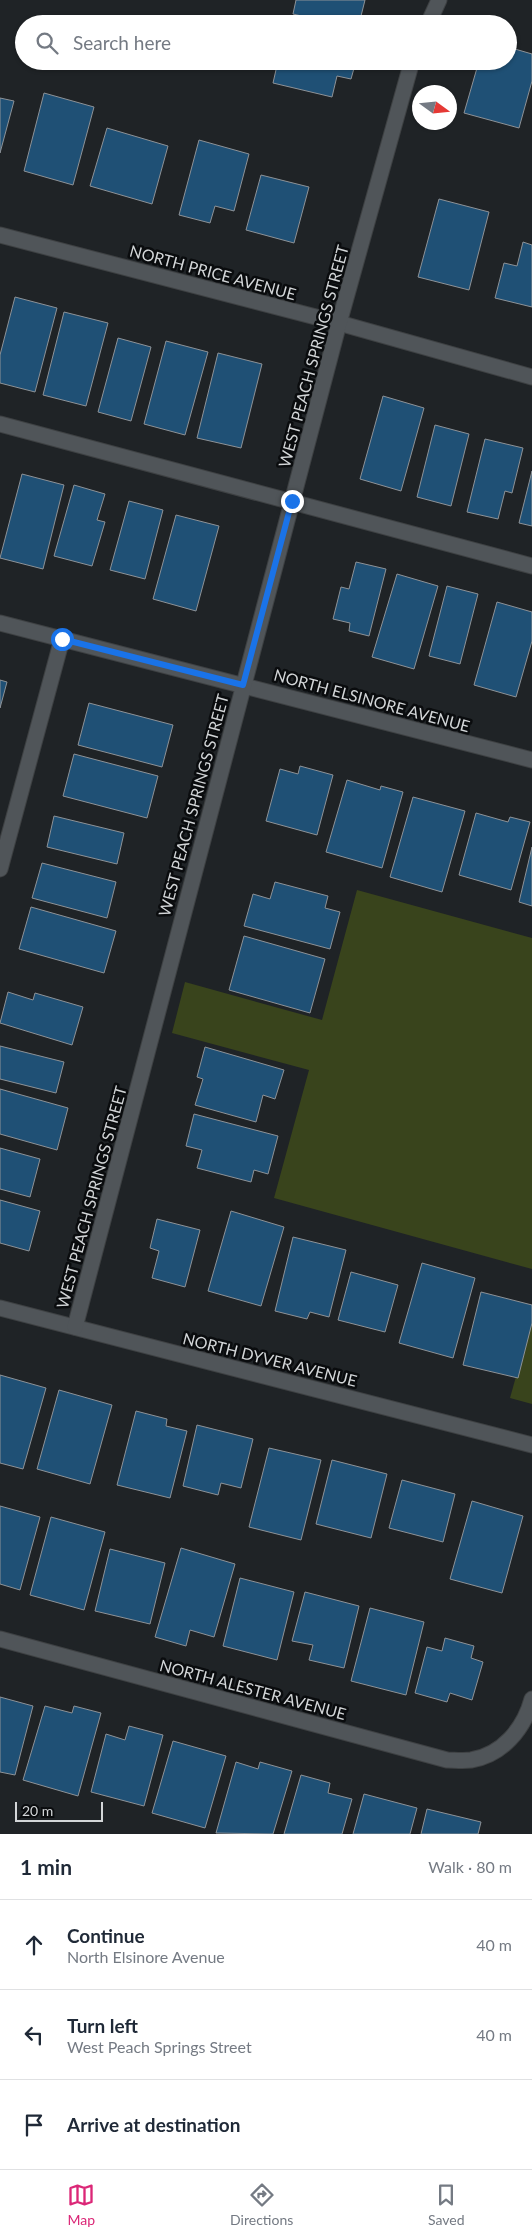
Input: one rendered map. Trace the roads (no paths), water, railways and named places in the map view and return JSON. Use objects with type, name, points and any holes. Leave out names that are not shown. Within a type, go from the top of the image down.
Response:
[{"type":"street","points":[[432,15],[439,0]]},
{"type":"street","name":"WEST PEACH SPRINGS STREET","points":[[75,1327],[339,323],[409,70]]},
{"type":"street","name":"NORTH PRICE AVENUE","points":[[0,235],[339,323],[532,377]]},
{"type":"street","points":[[0,424],[532,566]]},
{"type":"street","name":"NORTH ELSINORE AVENUE","points":[[0,623],[532,760]]},
{"type":"street","points":[[0,869],[62,639]]},
{"type":"street","name":"NORTH DYVER AVENUE","points":[[0,1308],[532,1445]]},
{"type":"street","name":"NORTH ALESTER AVENUE","points":[[0,1639],[447,1760],[471,1760],[496,1752],[516,1733],[529,1709],[532,1699]]}]
